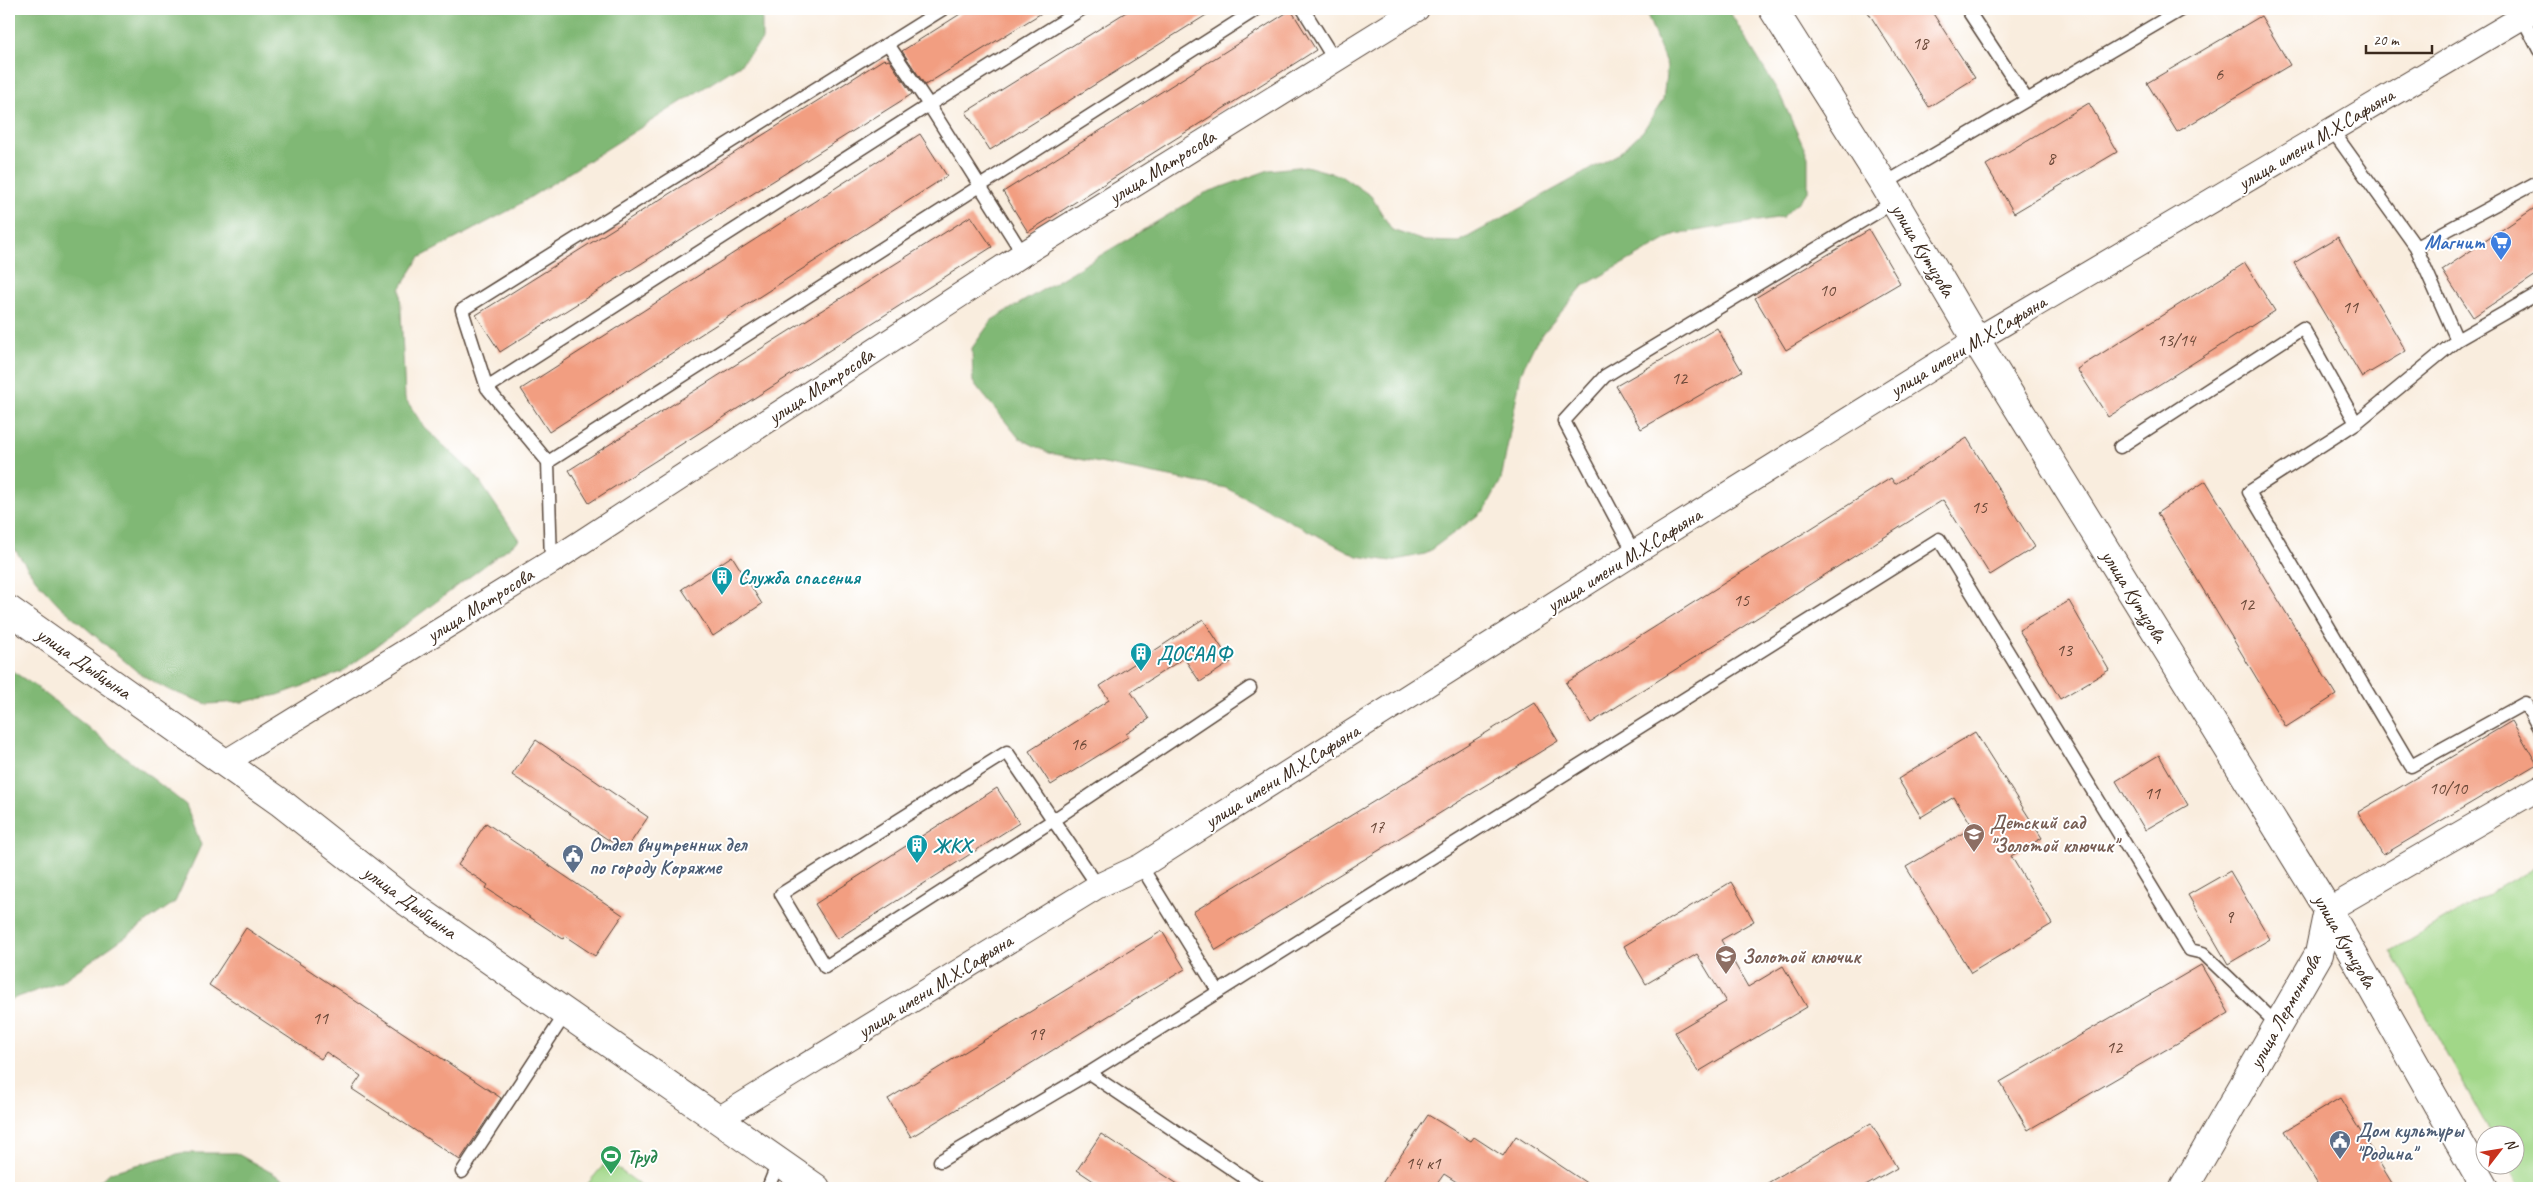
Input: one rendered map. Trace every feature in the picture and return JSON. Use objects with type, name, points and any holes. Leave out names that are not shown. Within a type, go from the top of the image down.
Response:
[{"type":"street","name":"улица Матросова","points":[[224,763],[551,562],[1023,254],[1417,9]]},
{"type":"street","name":"улица Кутузова","points":[[1774,9],[1889,193],[1976,340],[2328,910],[2485,1188]]},
{"type":"street","name":"улица имени М.Х.Сафьяна","points":[[717,1120],[1098,886],[1141,866],[1634,553],[1976,340],[2529,13]]},
{"type":"street","name":"улица Дыбцына","points":[[9,610],[280,802],[403,899],[816,1188]]},
{"type":"street","points":[[2328,910],[2539,788]]},
{"type":"street","name":"улица Лермонтова","points":[[2184,1188],[2319,954],[2328,910]]},
{"type":"lane","points":[[551,562],[548,462],[487,388],[462,310],[943,9]]},
{"type":"lane","points":[[487,388],[1082,9]]},
{"type":"lane","points":[[548,462],[1256,9]]},
{"type":"lane","points":[[1303,9],[1334,59]]},
{"type":"lane","points":[[1967,9],[2027,100]]},
{"type":"lane","points":[[1634,553],[1564,421],[1605,376],[1889,193],[2027,100],[2182,9]]},
{"type":"lane","points":[[2529,13],[2539,50]]},
{"type":"lane","points":[[888,44],[929,105],[1023,254]]},
{"type":"lane","points":[[2332,130],[2416,246],[2457,340]]},
{"type":"lane","points":[[2416,246],[2539,181]]},
{"type":"lane","points":[[2539,292],[2457,340],[2356,423],[2249,492],[2411,766],[2525,703],[2539,728]]},
{"type":"lane","points":[[2120,447],[2303,328],[2356,423]]},
{"type":"lane","points":[[940,1161],[1089,1073],[1938,539],[2190,950],[2203,953],[2278,1025]]},
{"type":"lane","points":[[1098,886],[1052,820],[1007,752],[781,894],[825,967],[1052,820],[1250,688]]},
{"type":"lane","points":[[1141,866],[1218,991]]},
{"type":"lane","points":[[462,1172],[566,1013]]},
{"type":"lane","points":[[1089,1073],[1260,1188]]},
{"type":"lane","points":[[768,1188],[778,1163]]},
{"type":"green space","points":[[9,9],[762,9],[762,40],[740,65],[510,210],[419,258],[400,289],[405,398],[424,427],[476,476],[519,540],[342,672],[278,695],[243,702],[207,704],[169,690],[140,674],[60,606],[36,580],[9,541]]},
{"type":"green space","points":[[1645,9],[1728,9],[1780,95],[1808,157],[1808,192],[1783,217],[1676,234],[1583,286],[1536,342],[1521,373],[1501,480],[1485,510],[1425,554],[1391,561],[1357,556],[1226,488],[1049,453],[1019,438],[973,382],[972,348],[992,320],[1205,193],[1269,170],[1306,166],[1342,176],[1371,196],[1392,230],[1424,241],[1459,242],[1618,154],[1643,131],[1663,100],[1667,66]]},
{"type":"green space","points":[[9,669],[38,688],[186,805],[201,845],[175,902],[59,983],[9,1000]]},
{"type":"green space","points":[[2539,864],[2539,1188],[2521,1188],[2513,1174],[2526,1174],[2526,1124],[2486,1124],[2391,951]]},
{"type":"green space","points":[[181,1153],[236,1153],[299,1188],[91,1188],[111,1172]]},
{"type":"green space","name":"Труд","points":[[607,1161],[645,1188],[584,1188]]},
{"type":"building","points":[[968,9],[1048,9],[925,85],[902,51]]},
{"type":"building","points":[[1131,9],[1216,9],[990,150],[966,112]]},
{"type":"building","points":[[1866,9],[1930,9],[1975,78],[1929,107]]},
{"type":"building","points":[[1291,10],[1316,50],[1028,232],[1003,192]]},
{"type":"building","points":[[2261,16],[2290,65],[2177,132],[2147,83]]},
{"type":"building","points":[[884,59],[886,61],[889,60],[912,94],[500,352],[476,315]]},
{"type":"building","points":[[2089,103],[2117,152],[2014,213],[1986,165]]},
{"type":"building","points":[[920,134],[947,176],[549,432],[521,389]]},
{"type":"building","points":[[2539,205],[2539,273],[2473,317],[2442,270]]},
{"type":"building","points":[[971,216],[992,247],[589,503],[569,470]]},
{"type":"building","points":[[1869,230],[1900,283],[1786,350],[1755,298]]},
{"type":"building","points":[[2338,237],[2406,351],[2362,377],[2294,263]]},
{"type":"building","points":[[2245,263],[2275,311],[2108,417],[2077,369]]},
{"type":"building","points":[[1717,328],[1742,371],[1641,429],[1616,386]]},
{"type":"building","points":[[1967,438],[2035,547],[1990,575],[1943,500],[1591,723],[1566,683],[1891,478],[1895,484]]},
{"type":"building","points":[[2206,481],[2336,695],[2286,727],[2157,513]]},
{"type":"building","name":"Служба спасения","points":[[732,556],[762,604],[713,636],[682,589]]},
{"type":"building","points":[[2069,601],[2109,670],[2060,699],[2019,630]]},
{"type":"building","points":[[1203,619],[1231,662],[1200,682],[1184,658],[1131,692],[1149,719],[1126,734],[1128,737],[1051,785],[1029,751],[1109,700],[1100,686]]},
{"type":"building","points":[[1535,703],[1558,741],[1216,950],[1193,912]]},
{"type":"building","points":[[2512,721],[2537,764],[2383,855],[2358,812]]},
{"type":"building","name":"Детский сад \"Золотой ключик\"","points":[[1975,732],[2042,838],[2011,856],[2052,924],[1971,973],[1906,867],[1973,827],[1954,797],[1921,817],[1898,779]]},
{"type":"building","points":[[536,740],[648,817],[625,851],[512,775]]},
{"type":"building","points":[[2159,755],[2188,805],[2145,830],[2116,781]]},
{"type":"building","name":"ЖКХ","points":[[997,788],[1019,823],[837,939],[815,904]]},
{"type":"building","points":[[486,823],[623,915],[595,956],[565,936],[563,939],[486,888],[488,885],[458,865]]},
{"type":"building","points":[[2230,871],[2270,939],[2228,964],[2188,895]]},
{"type":"building","name":"Золотой ключик","points":[[1731,882],[1754,921],[1721,940],[1748,987],[1783,966],[1807,1007],[1698,1072],[1675,1032],[1726,1002],[1697,954],[1646,984],[1624,946]]},
{"type":"building","points":[[246,928],[501,1098],[460,1160],[352,1089],[361,1076],[326,1052],[321,1059],[209,985]]},
{"type":"building","points":[[1162,931],[1185,969],[911,1137],[888,1099]]},
{"type":"building","points":[[2201,965],[2229,1013],[2028,1130],[2000,1082]]},
{"type":"building","name":"Дом культуры \"Родина\"","points":[[2340,1098],[2395,1188],[2320,1188],[2285,1131]]},
{"type":"building","points":[[1428,1115],[1471,1141],[1474,1137],[1503,1156],[1516,1136],[1594,1188],[1466,1188],[1444,1174],[1434,1188],[1379,1188]]},
{"type":"building","points":[[1871,1123],[1897,1168],[1862,1188],[1759,1188]]},
{"type":"building","points":[[1101,1134],[1184,1188],[1104,1188],[1077,1170]]},
{"type":"place","name":"Магнит","points":[[2501,261]]},
{"type":"place","name":"Служба спасения","points":[[722,596]]},
{"type":"place","name":"ДОСААФ","points":[[1141,672]]},
{"type":"place","name":"Детский сад \"Золотой ключик\"","points":[[1974,853]]},
{"type":"place","name":"ЖКХ","points":[[917,864]]},
{"type":"place","name":"Отдел внутренних дел по городу Коряжме","points":[[573,874]]},
{"type":"place","name":"Золотой ключик","points":[[1726,975]]},
{"type":"place","name":"Дом культуры \"Родина\"","points":[[2340,1160]]},
{"type":"place","name":"Труд","points":[[611,1175]]}]
